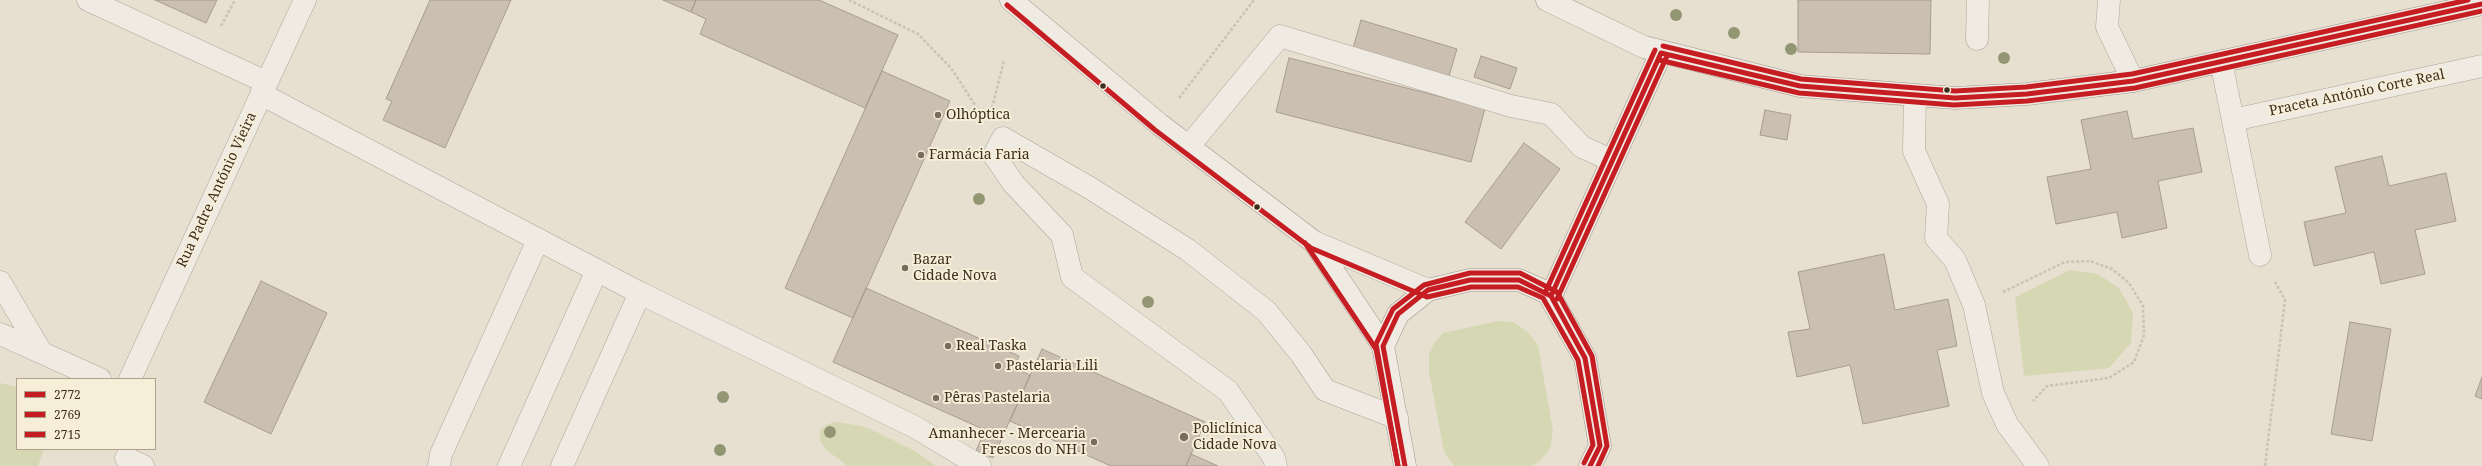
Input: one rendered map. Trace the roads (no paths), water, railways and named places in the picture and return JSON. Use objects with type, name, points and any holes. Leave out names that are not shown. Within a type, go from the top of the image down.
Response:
[{"type":"street","points":[[88,0],[264,88],[538,240],[640,293],[915,427],[980,466]]},
{"type":"street","name":"Rua Padre António Vieira","points":[[130,378],[305,0]]},
{"type":"street","points":[[1011,0],[1159,124],[1314,242],[1428,290]]},
{"type":"street","points":[[1547,0],[1644,47],[1800,86],[1955,98],[2027,94],[2133,80],[2482,4]]},
{"type":"street","points":[[1977,39],[1978,0]]},
{"type":"street","points":[[2109,0],[2107,27],[2133,80]]},
{"type":"street","points":[[1189,146],[1280,36],[1511,106],[1551,114],[1582,146],[1611,160]]},
{"type":"street","points":[[1551,296],[1661,52]]},
{"type":"street","points":[[2221,61],[2260,255]]},
{"type":"street","name":"Praceta António Corte Real","points":[[2233,120],[2482,66]]},
{"type":"street","points":[[1915,96],[1914,151],[1938,204],[1936,238],[1955,260],[1974,305],[1993,393],[2007,424],[2038,466]]},
{"type":"street","points":[[1276,466],[1274,458],[1228,391],[1072,277],[1062,235],[1013,183],[994,155],[996,131],[1188,250],[1242,292],[1266,311],[1301,354],[1326,390],[1397,418]]},
{"type":"street","points":[[439,466],[441,454],[538,240]]},
{"type":"street","points":[[1314,242],[1383,346],[1405,466]]},
{"type":"street","points":[[509,466],[597,270]]},
{"type":"street","points":[[1383,346],[1398,314],[1428,290],[1470,280],[1519,280],[1551,296],[1585,358],[1600,446],[1590,466]]},
{"type":"street","points":[[0,282],[40,350]]},
{"type":"street","points":[[562,466],[640,293]]},
{"type":"street","points":[[0,334],[40,350],[98,378]]},
{"type":"place","name":"Olhóptica","points":[[938,115]]},
{"type":"place","name":"Farmácia Faria","points":[[921,155]]},
{"type":"place","name":"Bazar Cidade Nova","points":[[905,268]]},
{"type":"place","name":"Real Taska","points":[[948,346]]},
{"type":"place","name":"Pastelaria Lili","points":[[998,366]]},
{"type":"place","name":"Pêras Pastelaria","points":[[936,398]]},
{"type":"place","name":"Policlínica Cidade Nova","points":[[1184,437]]},
{"type":"place","name":"Amanhecer - Mercearia Frescos do NH I","points":[[1094,442]]}]
